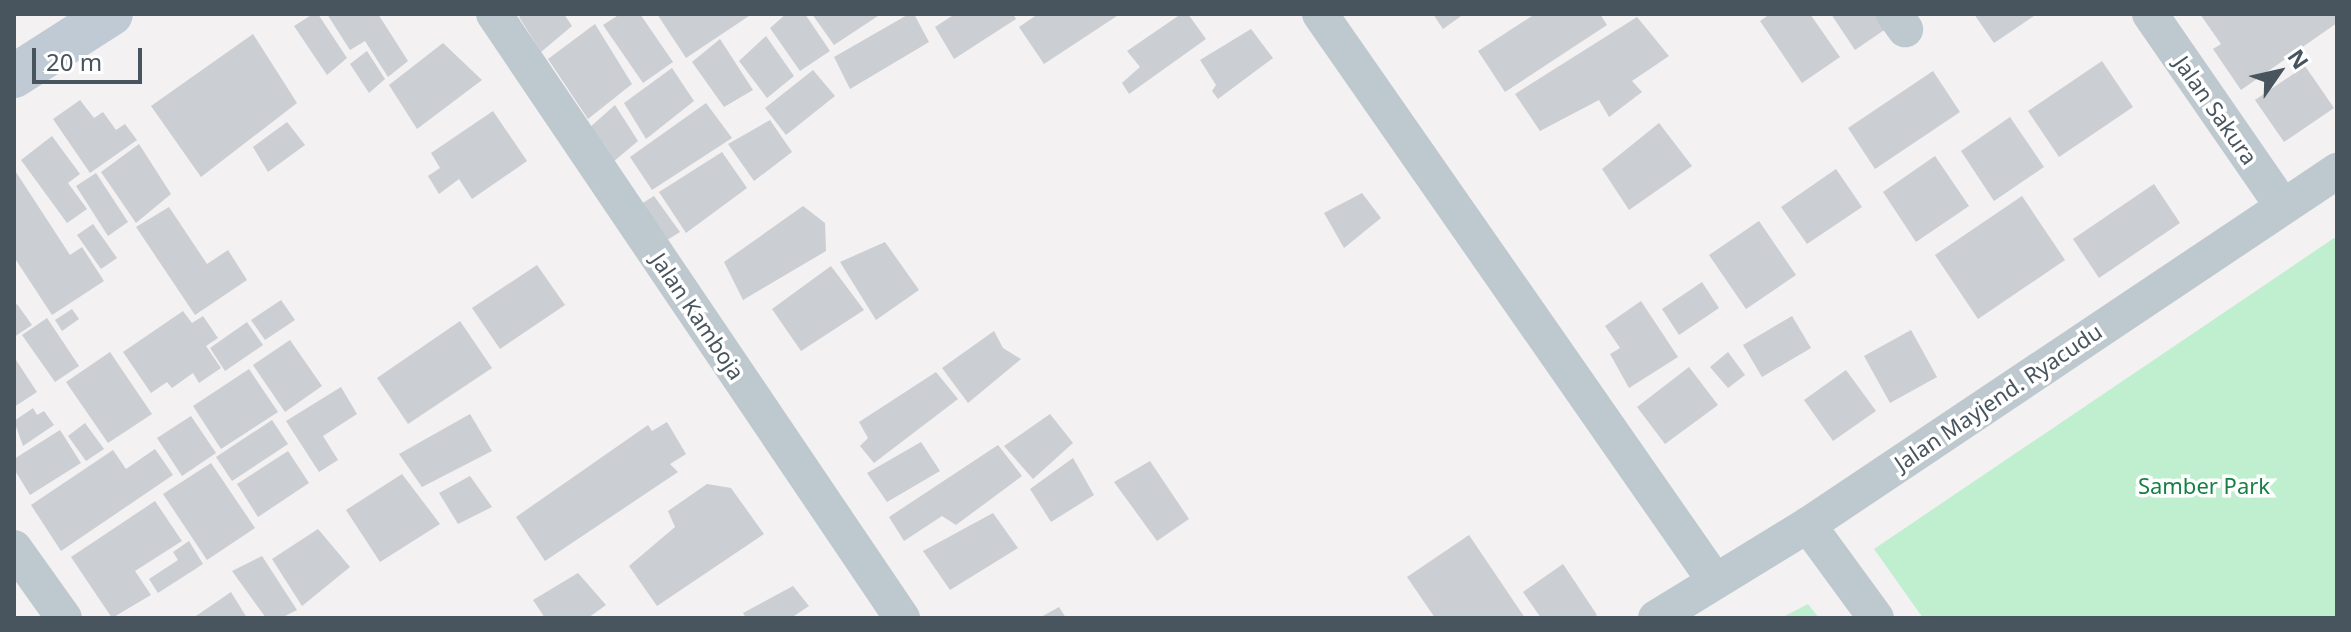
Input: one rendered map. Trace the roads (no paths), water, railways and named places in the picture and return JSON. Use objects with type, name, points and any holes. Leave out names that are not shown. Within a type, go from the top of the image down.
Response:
[{"type":"street","points":[[14,76],[111,14]]},
{"type":"street","name":"Jalan Kamboja","points":[[494,14],[902,618]]},
{"type":"street","points":[[1320,14],[1715,581]]},
{"type":"street","name":"Jalan Sakura","points":[[2150,14],[2283,207]]},
{"type":"street","name":"Jalan Mayjend. Ryacudu","points":[[1656,618],[1808,525],[2337,171]]},
{"type":"street","points":[[1808,525],[1876,618]]},
{"type":"street","points":[[14,548],[64,618]]},
{"type":"park label","name":"Samber Park","points":[[2204,486]]}]
